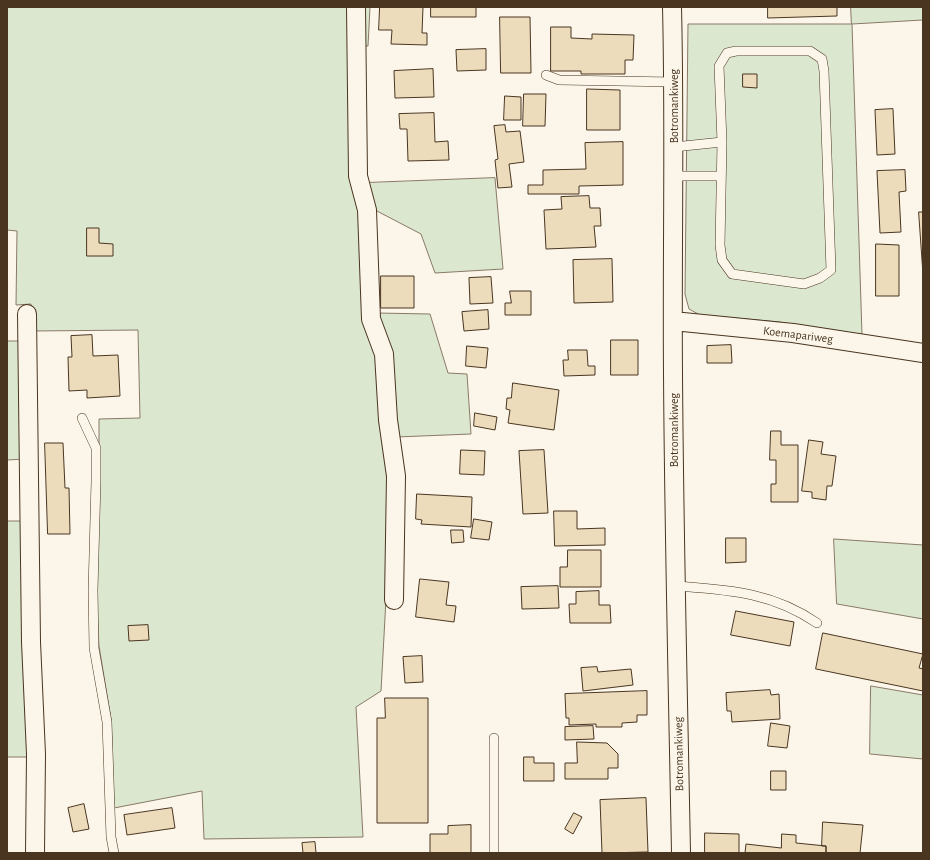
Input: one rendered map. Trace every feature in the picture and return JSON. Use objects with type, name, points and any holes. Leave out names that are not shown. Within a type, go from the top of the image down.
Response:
[{"type":"street","points":[[356,7],[358,176],[367,210],[370,319],[384,354],[388,420],[396,476],[394,600]]},
{"type":"street","name":"Botromankiweg","points":[[672,7],[674,82],[674,498],[677,586],[681,853]]},
{"type":"street","points":[[27,314],[31,642],[36,754],[35,853]]},
{"type":"street","name":"Koemapariweg","points":[[673,321],[794,333],[923,353]]},
{"type":"lane","points":[[736,51],[810,51],[822,59],[824,71],[831,270],[820,278],[804,284],[732,274],[722,260],[720,246],[722,142],[719,66],[726,53],[736,51]]},
{"type":"lane","points":[[546,75],[559,80],[674,82]]},
{"type":"lane","points":[[674,147],[722,142]]},
{"type":"lane","points":[[674,176],[721,176]]},
{"type":"lane","points":[[82,418],[96,448],[92,590],[94,648],[107,722],[111,837],[114,853]]},
{"type":"lane","points":[[677,586],[727,590],[756,595],[782,603],[802,613],[817,623]]},
{"type":"lane","points":[[494,738],[494,853]]},
{"type":"green space","points":[[7,7],[350,7],[361,209],[380,356],[391,480],[381,691],[356,707],[363,837],[204,839],[202,791],[114,808],[111,719],[99,646],[96,592],[99,508],[99,419],[140,418],[138,330],[32,331],[31,304],[16,305],[17,231],[7,230]]},
{"type":"green space","points":[[359,7],[370,7],[368,46],[359,46]]},
{"type":"green space","points":[[851,7],[923,7],[923,20],[852,24],[862,335],[837,333],[780,322],[700,315],[689,309],[685,294],[688,24],[851,24]]},
{"type":"green space","points":[[495,178],[503,269],[435,273],[421,234],[375,210],[364,183]]},
{"type":"green space","points":[[376,313],[430,314],[448,373],[467,374],[471,434],[396,437]]},
{"type":"green space","points":[[7,341],[22,341],[25,459],[7,460]]},
{"type":"green space","points":[[7,521],[25,521],[31,757],[7,757]]},
{"type":"green space","points":[[834,539],[923,545],[923,619],[837,604]]},
{"type":"green space","points":[[871,686],[923,695],[923,759],[870,754]]},
{"type":"building","points":[[380,7],[423,7],[422,33],[427,33],[427,45],[391,44],[392,30],[379,30]]},
{"type":"building","points":[[431,7],[476,7],[476,17],[431,17]]},
{"type":"building","points":[[768,7],[837,7],[837,16],[768,18]]},
{"type":"building","points":[[500,17],[530,17],[531,73],[501,73]]},
{"type":"building","points":[[551,27],[571,27],[571,38],[592,39],[592,34],[634,35],[633,60],[625,60],[625,74],[581,74],[581,71],[551,71]]},
{"type":"building","points":[[486,49],[486,70],[457,71],[456,50]]},
{"type":"building","points":[[433,69],[434,97],[395,98],[394,71]]},
{"type":"building","points":[[743,74],[757,74],[757,88],[743,87]]},
{"type":"building","points":[[587,89],[620,90],[620,130],[587,130]]},
{"type":"building","points":[[524,94],[546,94],[545,126],[523,126]]},
{"type":"building","points":[[505,96],[521,97],[521,120],[504,120]]},
{"type":"building","points":[[893,109],[895,154],[877,155],[875,110]]},
{"type":"building","points":[[434,113],[435,142],[448,141],[449,160],[408,161],[407,129],[400,129],[399,114]]},
{"type":"building","points":[[505,125],[506,132],[520,131],[524,162],[509,164],[512,187],[498,188],[495,160],[498,159],[494,126]]},
{"type":"building","points":[[623,142],[623,185],[579,186],[579,194],[528,194],[528,185],[543,185],[543,170],[586,169],[585,143]]},
{"type":"building","points":[[905,170],[906,191],[899,192],[901,232],[880,233],[877,171]]},
{"type":"building","points":[[589,196],[590,208],[600,208],[601,226],[594,226],[596,247],[546,249],[544,210],[562,209],[561,197]]},
{"type":"building","points":[[919,212],[923,212],[923,274]]},
{"type":"building","points":[[87,228],[99,228],[99,243],[113,244],[113,256],[87,256]]},
{"type":"building","points":[[876,244],[899,245],[899,296],[876,296]]},
{"type":"building","points":[[612,259],[613,302],[574,303],[573,260]]},
{"type":"building","points":[[381,276],[414,276],[414,308],[381,308]]},
{"type":"building","points":[[491,277],[493,303],[470,304],[469,278]]},
{"type":"building","points":[[510,291],[531,291],[531,315],[505,315],[505,303],[511,303]]},
{"type":"building","points":[[488,310],[489,329],[464,331],[462,312]]},
{"type":"building","points":[[92,335],[93,356],[118,355],[120,396],[87,398],[87,390],[69,391],[68,357],[72,357],[71,336]]},
{"type":"building","points":[[611,340],[638,340],[638,375],[611,375]]},
{"type":"building","points":[[731,345],[732,363],[707,363],[707,346]]},
{"type":"building","points":[[467,346],[488,348],[486,368],[466,366]]},
{"type":"building","points":[[568,350],[587,350],[588,366],[595,366],[595,375],[564,376],[563,360],[568,360]]},
{"type":"building","points":[[513,383],[559,390],[554,430],[508,423],[510,410],[506,409],[507,398],[511,398]]},
{"type":"building","points":[[475,413],[497,417],[495,430],[474,426]]},
{"type":"building","points":[[771,431],[781,431],[781,445],[798,445],[798,502],[771,502],[771,484],[776,484],[776,460],[770,460]]},
{"type":"building","points":[[809,440],[823,442],[821,454],[836,456],[832,486],[827,486],[826,500],[812,498],[812,492],[802,491]]},
{"type":"building","points":[[45,443],[63,443],[65,488],[69,488],[70,534],[48,534]]},
{"type":"building","points":[[461,450],[485,451],[484,475],[460,474]]},
{"type":"building","points":[[544,450],[548,513],[523,514],[519,451]]},
{"type":"building","points":[[417,494],[472,497],[471,527],[421,524],[422,520],[416,519]]},
{"type":"building","points":[[554,511],[577,511],[577,529],[605,528],[605,545],[555,546]]},
{"type":"building","points":[[474,519],[492,522],[489,540],[471,538]]},
{"type":"building","points":[[451,530],[463,530],[464,542],[452,543]]},
{"type":"building","points":[[726,538],[746,538],[746,562],[726,563]]},
{"type":"building","points":[[568,550],[601,550],[601,587],[560,587],[560,567],[567,567]]},
{"type":"building","points":[[420,579],[449,582],[446,605],[456,606],[454,622],[416,617]]},
{"type":"building","points":[[558,586],[559,608],[522,609],[521,587]]},
{"type":"building","points":[[599,591],[599,605],[610,605],[611,623],[570,623],[569,604],[576,604],[576,592]]},
{"type":"building","points":[[736,611],[794,622],[790,646],[731,635]]},
{"type":"building","points":[[148,625],[149,640],[129,641],[128,626]]},
{"type":"building","points":[[823,633],[923,654],[919,668],[923,669],[923,691],[816,669]]},
{"type":"building","points":[[422,656],[423,682],[405,683],[403,657]]},
{"type":"building","points":[[597,667],[598,672],[631,669],[633,685],[583,691],[581,668]]},
{"type":"building","points":[[770,690],[771,695],[779,694],[780,719],[732,722],[731,711],[727,711],[726,693]]},
{"type":"building","points":[[647,691],[647,715],[637,715],[637,722],[622,723],[622,727],[596,727],[596,724],[569,725],[569,718],[566,718],[565,694]]},
{"type":"building","points":[[385,698],[428,698],[428,823],[377,823],[377,718],[385,718]]},
{"type":"building","points":[[771,723],[790,726],[787,748],[768,746]]},
{"type":"building","points":[[593,726],[594,739],[565,740],[565,727]]},
{"type":"building","points":[[577,742],[607,743],[618,754],[618,768],[608,768],[608,779],[565,779],[565,763],[577,763]]},
{"type":"building","points":[[524,757],[534,757],[534,763],[554,763],[554,781],[524,781]]},
{"type":"building","points":[[771,771],[786,771],[786,790],[771,790]]},
{"type":"building","points":[[646,798],[648,852],[602,853],[600,800]]},
{"type":"building","points":[[84,804],[89,829],[73,832],[68,808]]},
{"type":"building","points":[[172,808],[175,828],[127,835],[124,815]]},
{"type":"building","points":[[574,813],[582,817],[573,834],[565,829]]},
{"type":"building","points":[[823,822],[863,825],[860,853],[826,853],[826,846],[822,846]]},
{"type":"building","points":[[471,825],[471,853],[430,853],[430,834],[448,834],[448,826]]},
{"type":"building","points":[[705,833],[739,834],[739,853],[705,853]]},
{"type":"building","points":[[782,834],[796,835],[796,843],[826,846],[826,853],[745,853],[746,844],[781,848]]},
{"type":"building","points":[[315,842],[316,853],[303,853],[302,843]]}]
